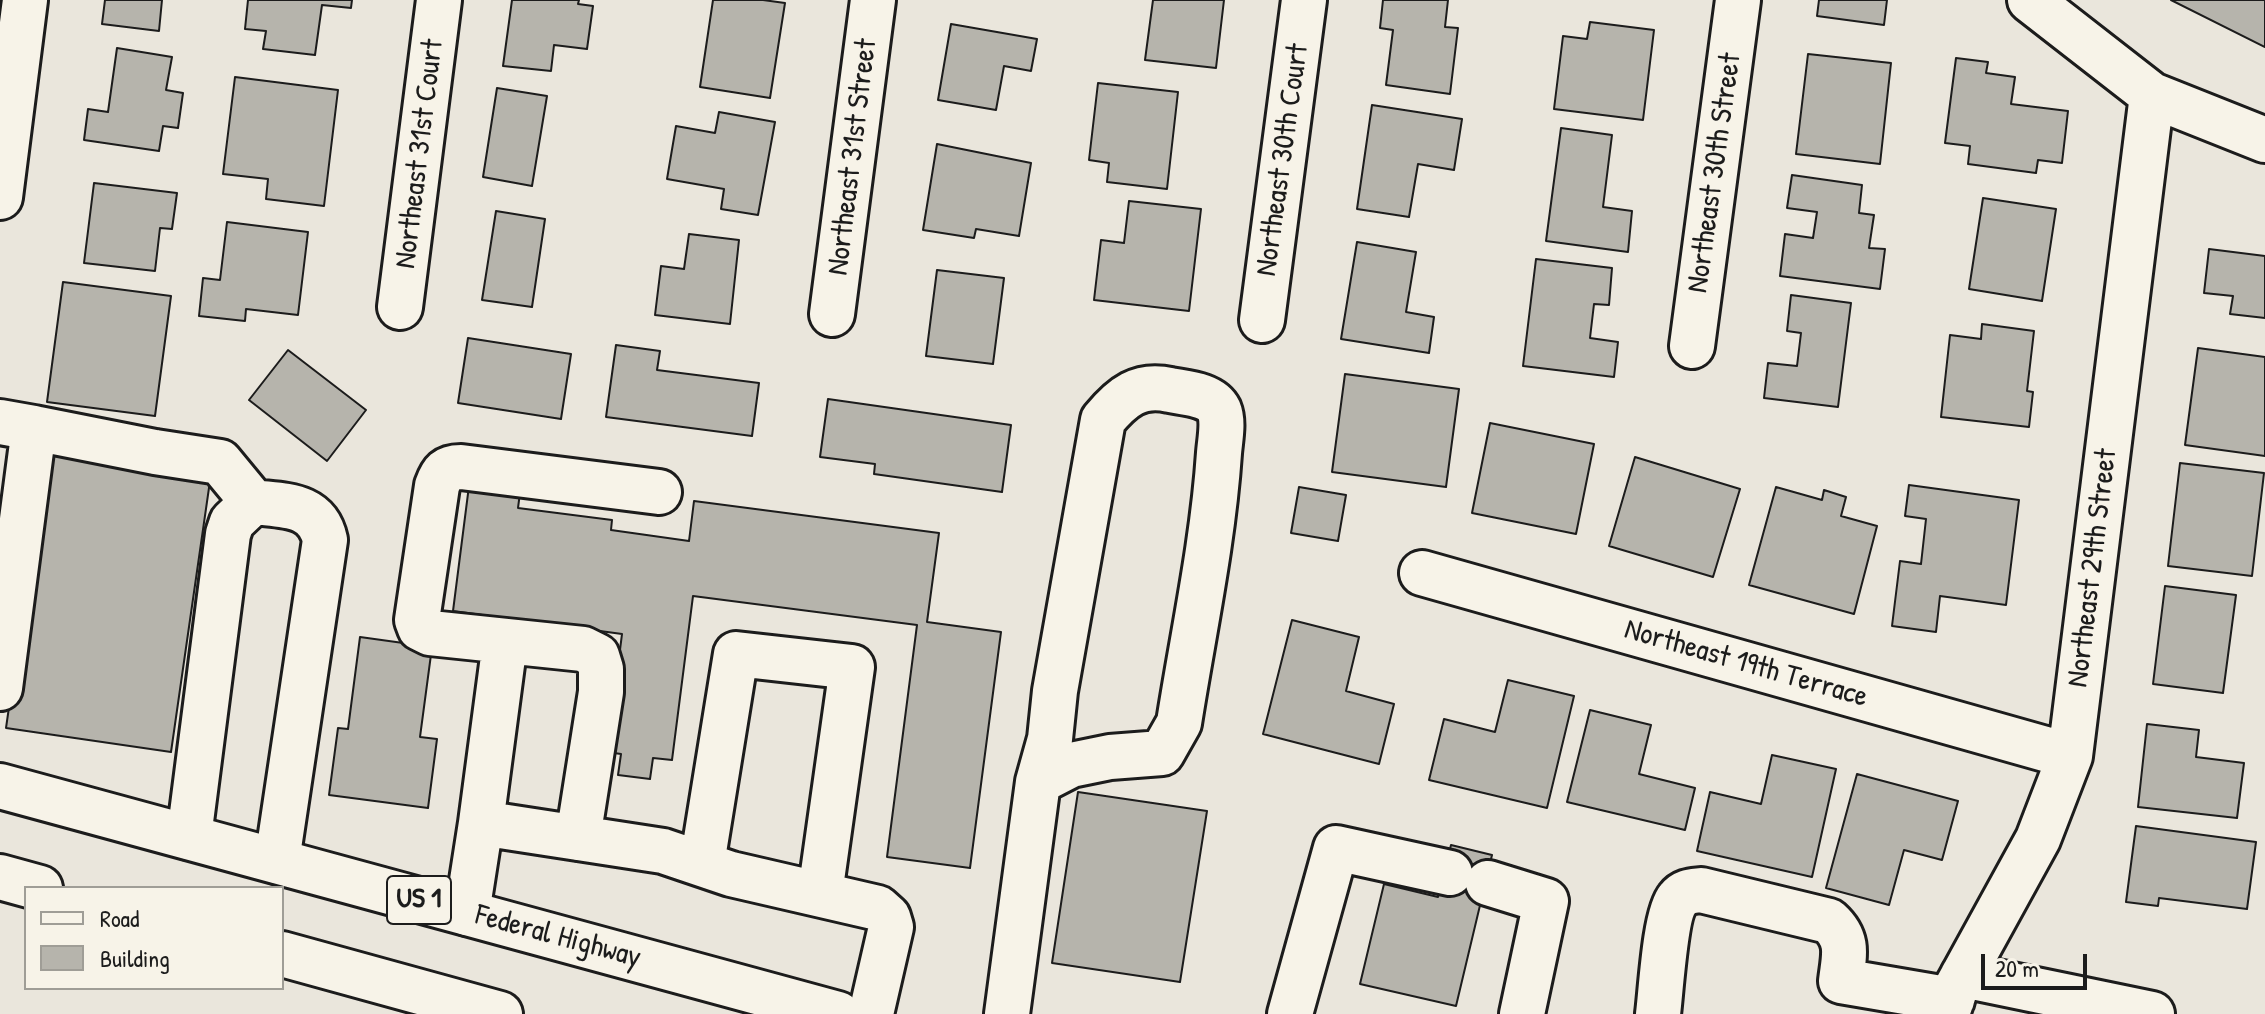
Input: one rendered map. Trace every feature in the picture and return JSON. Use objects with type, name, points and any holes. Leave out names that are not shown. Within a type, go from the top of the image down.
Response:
[{"type":"street","points":[[0,197],[25,0]]},
{"type":"street","name":"Northeast 31st Court","points":[[400,307],[439,0]]},
{"type":"street","name":"Northeast 31st Street","points":[[832,314],[873,0]]},
{"type":"street","name":"Northeast 30th Court","points":[[1262,320],[1304,0]]},
{"type":"street","name":"Northeast 30th Street","points":[[1692,346],[1738,0]]},
{"type":"street","points":[[2030,0],[2152,95],[2265,140]]},
{"type":"street","name":"Northeast 29th Street","points":[[1954,996],[2038,839],[2070,756],[2152,95]]},
{"type":"street","points":[[1007,1014],[1038,782],[1050,739],[1055,691],[1103,420],[1121,399],[1153,386],[1201,396],[1219,411],[1221,424],[1216,488],[1179,723],[1162,753],[1110,757],[1071,765],[1038,782]]},
{"type":"street","points":[[0,688],[17,425],[220,462],[253,502],[298,508],[313,515],[322,527],[325,540],[277,861]]},
{"type":"street","points":[[578,838],[601,692],[601,669],[597,656],[583,649],[430,633],[420,628],[417,620],[437,486],[442,473],[449,467],[461,467],[659,492]]},
{"type":"street","points":[[189,837],[228,534],[232,522],[253,502]]},
{"type":"street","name":"Northeast 19th Terrace","points":[[1422,573],[2070,756]]},
{"type":"street","points":[[467,913],[505,642]]},
{"type":"street","points":[[702,864],[736,654],[852,667],[820,894]]},
{"type":"street","points":[[1055,691],[1075,729],[1110,757]]},
{"type":"street","name":"Federal Highway","points":[[0,786],[838,1014]]},
{"type":"street","points":[[481,823],[663,851],[731,874],[878,908],[888,917],[891,927],[871,1014]]},
{"type":"street","points":[[1290,1014],[1336,848],[1469,878],[1546,901],[1522,1014]]},
{"type":"street","points":[[0,877],[33,886]]},
{"type":"street","points":[[1658,1014],[1670,916],[1677,900],[1689,891],[1701,890],[1829,921],[1841,931],[1845,948],[1838,998],[1954,996],[2152,1014]]},
{"type":"street","points":[[284,955],[500,1014]]},
{"type":"building","points":[[105,0],[162,0],[159,31],[102,24]]},
{"type":"building","points":[[248,0],[352,0],[351,8],[322,5],[315,55],[263,49],[266,31],[245,29]]},
{"type":"building","points":[[512,0],[579,0],[578,4],[593,6],[587,49],[554,45],[551,71],[503,66]]},
{"type":"building","points":[[713,0],[785,3],[770,98],[700,87]]},
{"type":"building","points":[[1153,0],[1224,0],[1216,68],[1145,60]]},
{"type":"building","points":[[1383,0],[1448,0],[1445,27],[1458,28],[1450,94],[1386,85],[1393,30],[1380,28]]},
{"type":"building","points":[[1819,0],[1887,0],[1884,25],[1817,16]]},
{"type":"building","points":[[2171,0],[2265,0],[2265,47]]},
{"type":"building","points":[[1590,22],[1654,30],[1643,120],[1554,109],[1563,36],[1587,39]]},
{"type":"building","points":[[951,24],[1037,39],[1031,71],[1004,66],[996,110],[938,100]]},
{"type":"building","points":[[117,48],[172,57],[166,90],[183,93],[178,128],[163,126],[159,151],[84,140],[88,109],[108,112]]},
{"type":"building","points":[[1808,54],[1891,63],[1880,164],[1796,154]]},
{"type":"building","points":[[1956,58],[1988,62],[1986,73],[2015,77],[2011,104],[2068,111],[2062,163],[2038,160],[2036,173],[1968,164],[1970,146],[1945,143]]},
{"type":"building","points":[[235,77],[338,90],[324,206],[266,199],[268,179],[223,174]]},
{"type":"building","points":[[1098,83],[1178,92],[1167,189],[1107,182],[1109,163],[1089,160]]},
{"type":"building","points":[[497,88],[547,96],[532,186],[483,177]]},
{"type":"building","points":[[1372,105],[1462,119],[1454,170],[1418,164],[1409,217],[1357,209]]},
{"type":"building","points":[[719,112],[775,122],[758,215],[721,209],[724,189],[667,179],[676,126],[715,133]]},
{"type":"building","points":[[1561,128],[1612,135],[1603,207],[1632,211],[1628,252],[1546,241]]},
{"type":"building","points":[[937,144],[1031,163],[1019,236],[976,229],[974,238],[923,230]]},
{"type":"building","points":[[1792,175],[1862,185],[1859,213],[1874,215],[1869,248],[1885,249],[1880,289],[1780,276],[1785,234],[1813,238],[1817,212],[1787,208]]},
{"type":"building","points":[[94,183],[177,193],[172,229],[160,228],[155,271],[84,263]]},
{"type":"building","points":[[1983,198],[2056,209],[2042,301],[1969,289]]},
{"type":"building","points":[[1129,201],[1201,209],[1189,311],[1094,300],[1101,240],[1124,243]]},
{"type":"building","points":[[496,211],[545,219],[532,307],[482,300]]},
{"type":"building","points":[[227,222],[308,232],[298,315],[246,309],[245,321],[199,316],[203,278],[220,280]]},
{"type":"building","points":[[689,234],[739,240],[730,324],[655,315],[661,266],[684,269]]},
{"type":"building","points":[[1357,242],[1416,252],[1406,312],[1434,317],[1429,353],[1341,339]]},
{"type":"building","points":[[2209,249],[2265,256],[2265,318],[2230,314],[2233,296],[2204,293]]},
{"type":"building","points":[[1536,259],[1612,268],[1609,305],[1594,304],[1590,338],[1618,342],[1614,377],[1523,366]]},
{"type":"building","points":[[937,270],[1004,278],[993,364],[926,356]]},
{"type":"building","points":[[63,282],[171,296],[155,416],[47,402]]},
{"type":"building","points":[[1791,295],[1851,303],[1838,407],[1764,398],[1768,363],[1797,366],[1801,333],[1787,331]]},
{"type":"building","points":[[1982,324],[2034,331],[2027,391],[2033,392],[2029,427],[1941,417],[1950,335],[1981,339]]},
{"type":"building","points":[[468,338],[571,354],[561,419],[458,403]]},
{"type":"building","points":[[616,345],[660,351],[657,370],[759,383],[752,436],[606,417]]},
{"type":"building","points":[[2198,348],[2265,357],[2265,456],[2185,445]]},
{"type":"building","points":[[288,350],[366,410],[327,461],[249,400]]},
{"type":"building","points":[[1345,374],[1459,389],[1446,487],[1332,472]]},
{"type":"building","points":[[828,399],[1011,425],[1002,492],[874,474],[875,464],[820,457]]},
{"type":"building","points":[[1490,423],[1594,444],[1576,534],[1472,513]]},
{"type":"building","points":[[47,443],[212,467],[171,752],[6,728]]},
{"type":"building","points":[[1635,457],[1740,489],[1713,577],[1609,546]]},
{"type":"building","points":[[2180,463],[2264,473],[2252,576],[2168,566]]},
{"type":"building","points":[[470,478],[521,485],[518,508],[612,520],[611,530],[689,541],[694,501],[939,533],[927,622],[1001,632],[970,868],[887,857],[917,625],[693,596],[672,760],[653,758],[650,779],[618,775],[621,754],[607,752],[622,634],[453,611]]},
{"type":"building","points":[[1909,485],[2019,500],[2006,605],[1940,596],[1936,632],[1892,626],[1900,561],[1921,564],[1926,519],[1905,516]]},
{"type":"building","points":[[1299,487],[1346,495],[1338,541],[1291,533]]},
{"type":"building","points":[[1776,487],[1822,500],[1824,490],[1846,497],[1841,516],[1877,526],[1854,614],[1749,585]]},
{"type":"building","points":[[2165,586],[2236,595],[2223,693],[2153,684]]},
{"type":"building","points":[[1292,620],[1359,637],[1346,691],[1394,704],[1379,764],[1263,734]]},
{"type":"building","points":[[360,637],[432,647],[420,737],[437,739],[428,808],[329,795],[338,728],[348,729]]},
{"type":"building","points":[[1508,680],[1574,696],[1547,808],[1429,780],[1444,719],[1495,732]]},
{"type":"building","points":[[1590,710],[1651,725],[1639,774],[1695,788],[1685,830],[1567,802]]},
{"type":"building","points":[[2147,724],[2199,730],[2196,757],[2244,763],[2237,818],[2138,807]]},
{"type":"building","points":[[1772,755],[1836,769],[1812,877],[1697,851],[1710,792],[1761,804]]},
{"type":"building","points":[[1857,774],[1958,801],[1942,860],[1904,850],[1889,905],[1826,888]]},
{"type":"building","points":[[1078,792],[1207,811],[1180,982],[1052,963]]},
{"type":"building","points":[[2136,826],[2256,842],[2247,909],[2159,898],[2158,906],[2126,902]]},
{"type":"building","points":[[1451,845],[1492,855],[1456,1006],[1360,984],[1384,884],[1438,897]]}]
